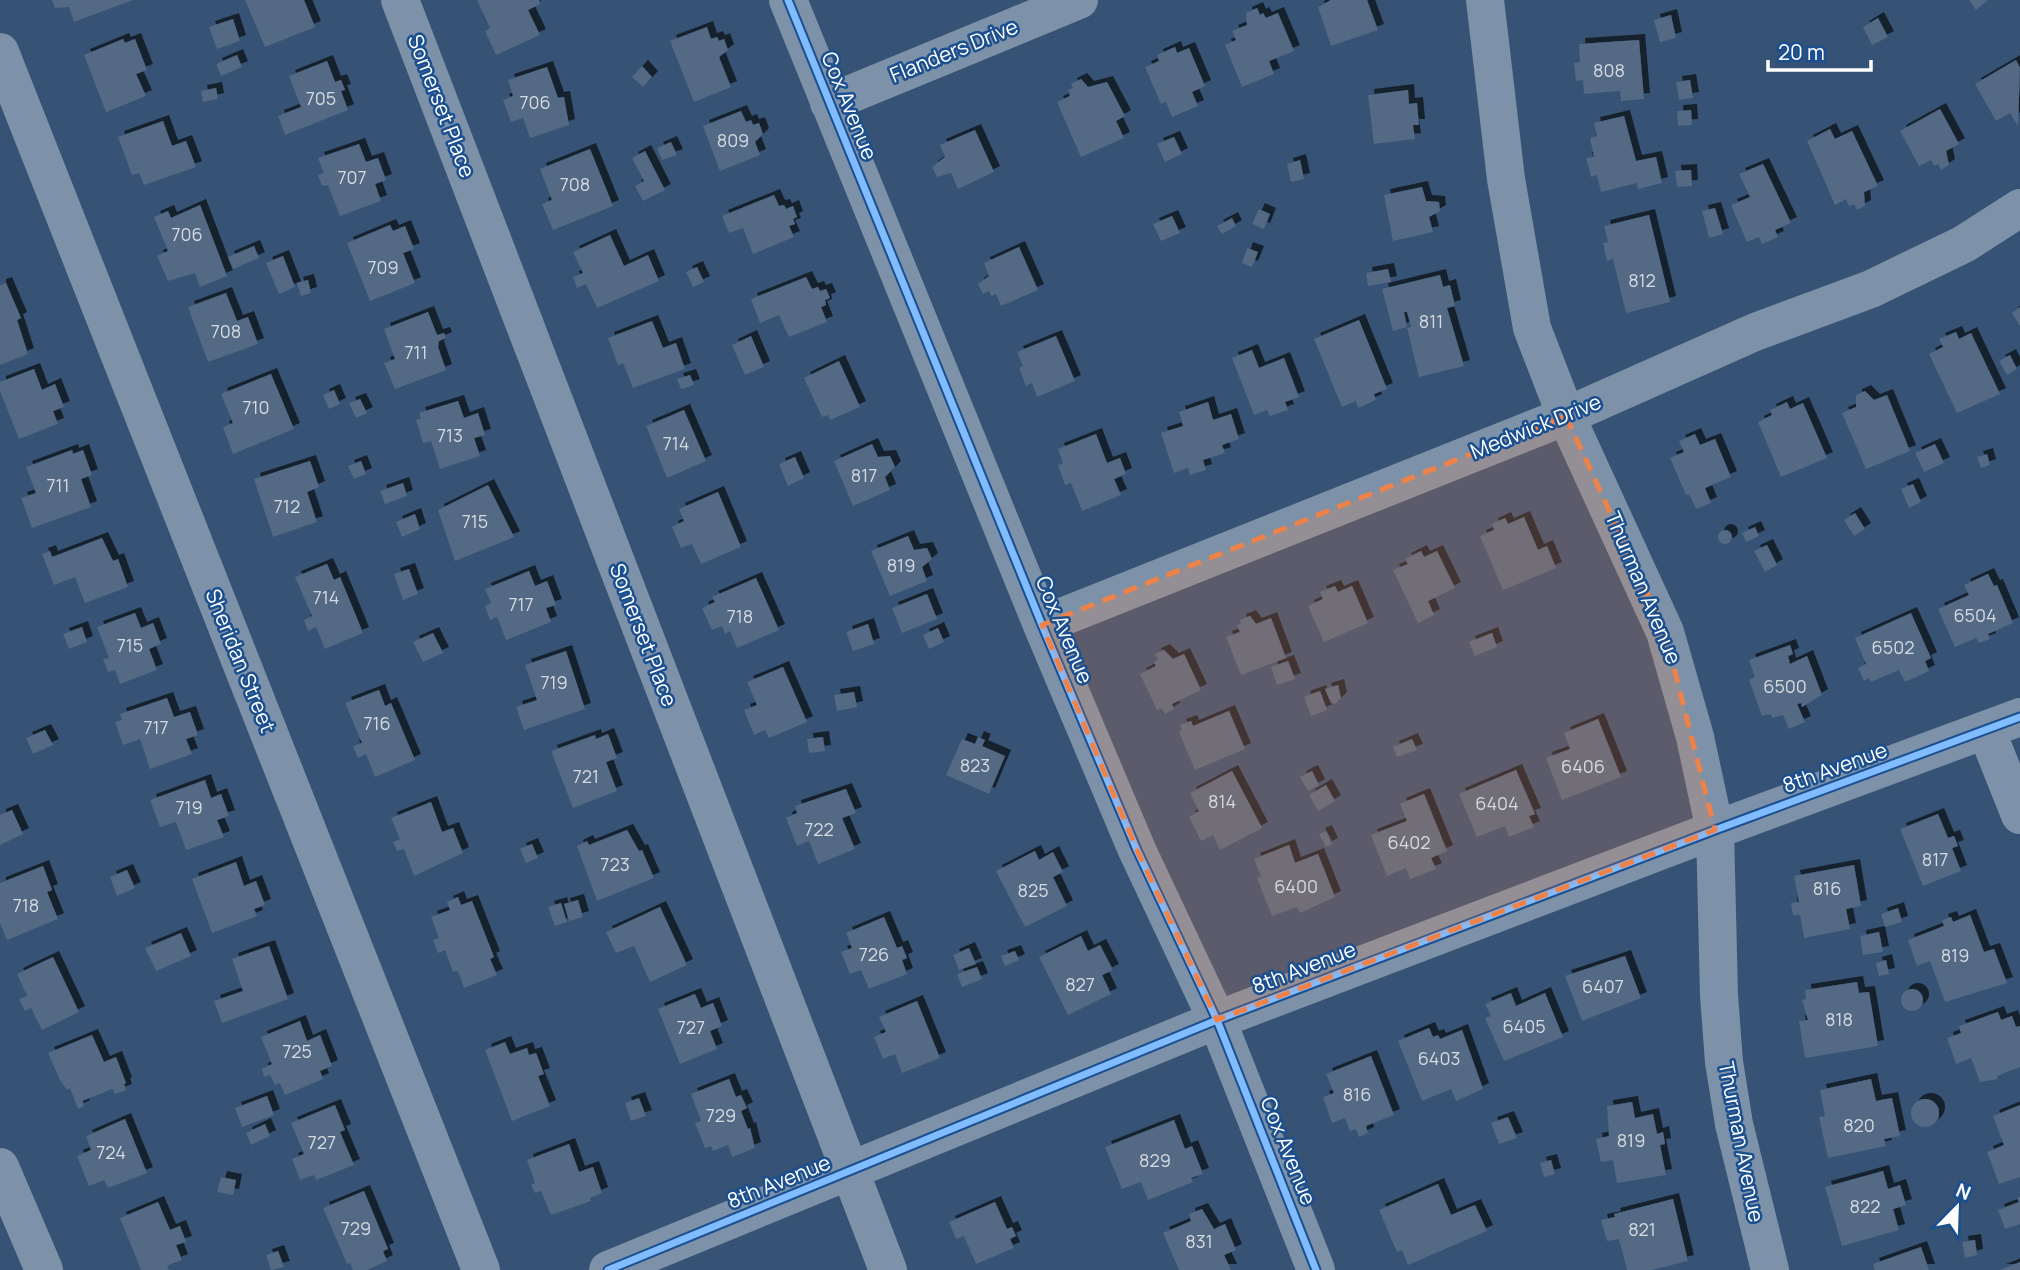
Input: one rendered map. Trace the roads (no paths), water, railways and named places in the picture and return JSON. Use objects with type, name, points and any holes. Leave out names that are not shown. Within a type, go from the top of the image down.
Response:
[{"type":"street","name":"Somerset Place","points":[[400,0],[888,1270]]},
{"type":"street","name":"Cox Avenue","points":[[788,0],[1042,625],[1137,850],[1217,1020],[1316,1270]]},
{"type":"street","name":"Flanders Drive","points":[[829,103],[1079,0]]},
{"type":"street","name":"Thurman Avenue","points":[[1485,0],[1492,80],[1520,272],[1532,328],[1566,415],[1665,632],[1695,737],[1715,830],[1719,995],[1724,1062],[1734,1124],[1770,1270]]},
{"type":"street","name":"Sheridan Street","points":[[0,52],[481,1270]]},
{"type":"street","name":"Medwick Drive","points":[[1042,625],[1566,415],[1755,332],[1871,289],[1964,244],[2020,208]]},
{"type":"street","name":"8th Avenue","points":[[608,1270],[1217,1020],[1715,830],[2004,724]]},
{"type":"street","points":[[2004,724],[2020,816]]},
{"type":"street","points":[[0,1167],[44,1270]]}]
